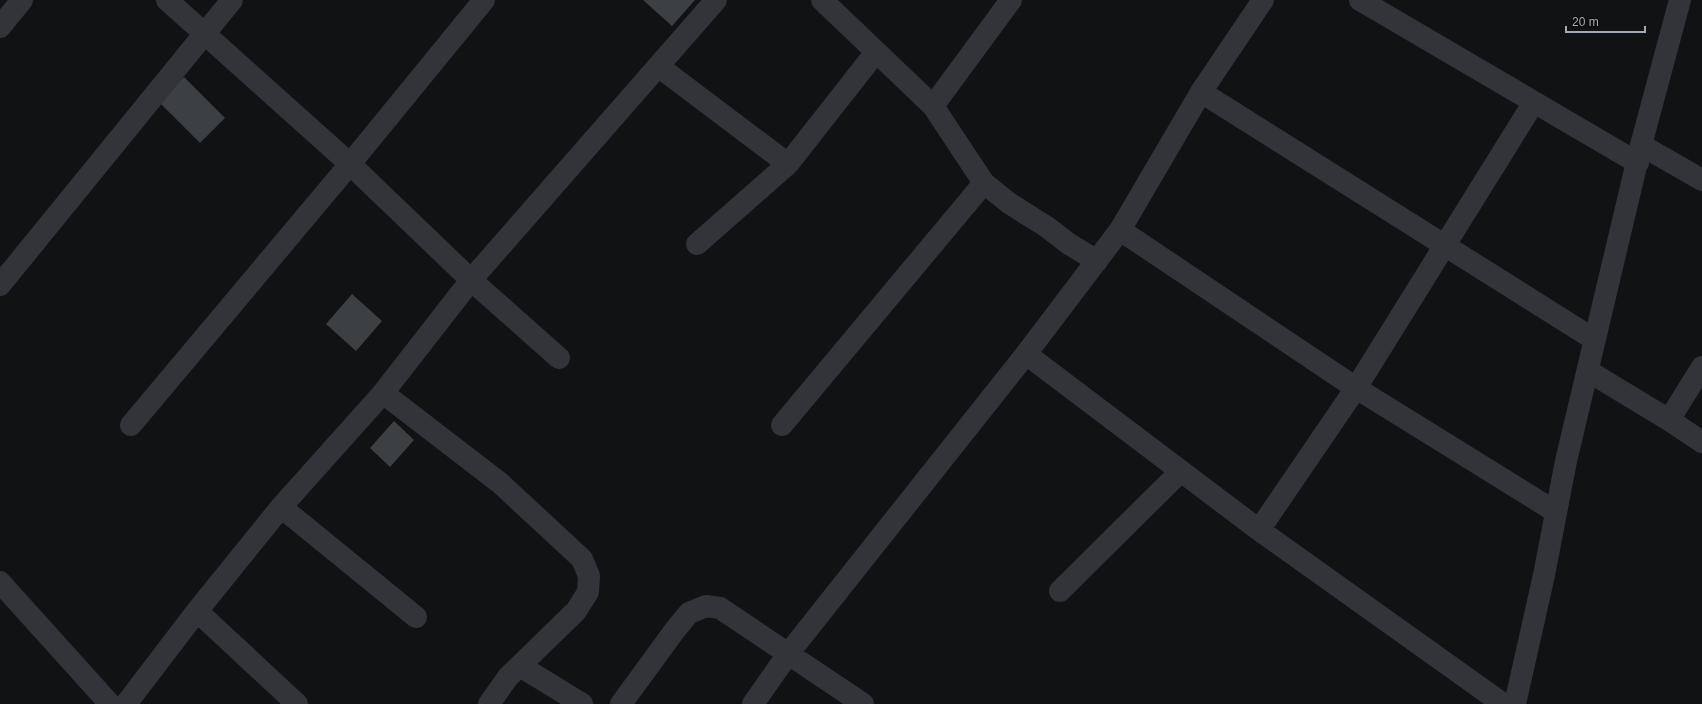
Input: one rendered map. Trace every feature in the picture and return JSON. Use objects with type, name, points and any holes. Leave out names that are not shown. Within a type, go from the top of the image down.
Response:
[{"type":"street","points":[[0,27],[22,0]]},
{"type":"street","points":[[167,0],[350,164],[471,280],[559,358]]},
{"type":"street","points":[[0,285],[232,0]]},
{"type":"street","points":[[130,424],[350,164],[484,0]]},
{"type":"street","points":[[126,704],[197,611],[281,507],[383,393],[471,280],[716,0]]},
{"type":"street","points":[[822,0],[933,106],[984,183],[1069,244],[1097,261]]},
{"type":"street","points":[[933,106],[1011,0]]},
{"type":"street","points":[[753,704],[788,654],[1026,354],[1120,230],[1201,92],[1263,0]]},
{"type":"street","points":[[1360,0],[1534,102],[1640,154],[1702,180]]},
{"type":"street","points":[[1516,704],[1544,575],[1566,461],[1640,154],[1680,0]]},
{"type":"street","points":[[697,244],[788,164],[876,52]]},
{"type":"street","points":[[658,66],[788,164]]},
{"type":"street","points":[[1201,92],[1595,340]]},
{"type":"street","points":[[1259,530],[1356,388],[1534,102]]},
{"type":"street","points":[[782,425],[984,183]]},
{"type":"street","points":[[1120,230],[1356,388],[1556,512]]},
{"type":"street","points":[[1026,354],[1259,530],[1504,704]]},
{"type":"street","points":[[1669,420],[1702,367]]},
{"type":"street","points":[[1588,371],[1669,420],[1702,442]]},
{"type":"street","points":[[383,393],[500,483],[582,559],[589,576],[588,592],[576,611],[508,677],[489,704]]},
{"type":"street","points":[[1060,591],[1181,471]]},
{"type":"street","points":[[281,507],[416,617]]},
{"type":"street","points":[[0,583],[110,704]]},
{"type":"street","points":[[621,704],[674,630],[689,613],[706,606],[720,608],[863,704]]},
{"type":"street","points":[[197,611],[297,704]]},
{"type":"street","points":[[520,666],[582,704]]},
{"type":"building","points":[[643,0],[695,0],[672,26]]},
{"type":"building","points":[[184,77],[225,118],[200,143],[159,102]]},
{"type":"building","points":[[352,294],[382,321],[356,351],[326,324]]},
{"type":"building","points":[[394,421],[414,440],[390,467],[370,448]]}]
